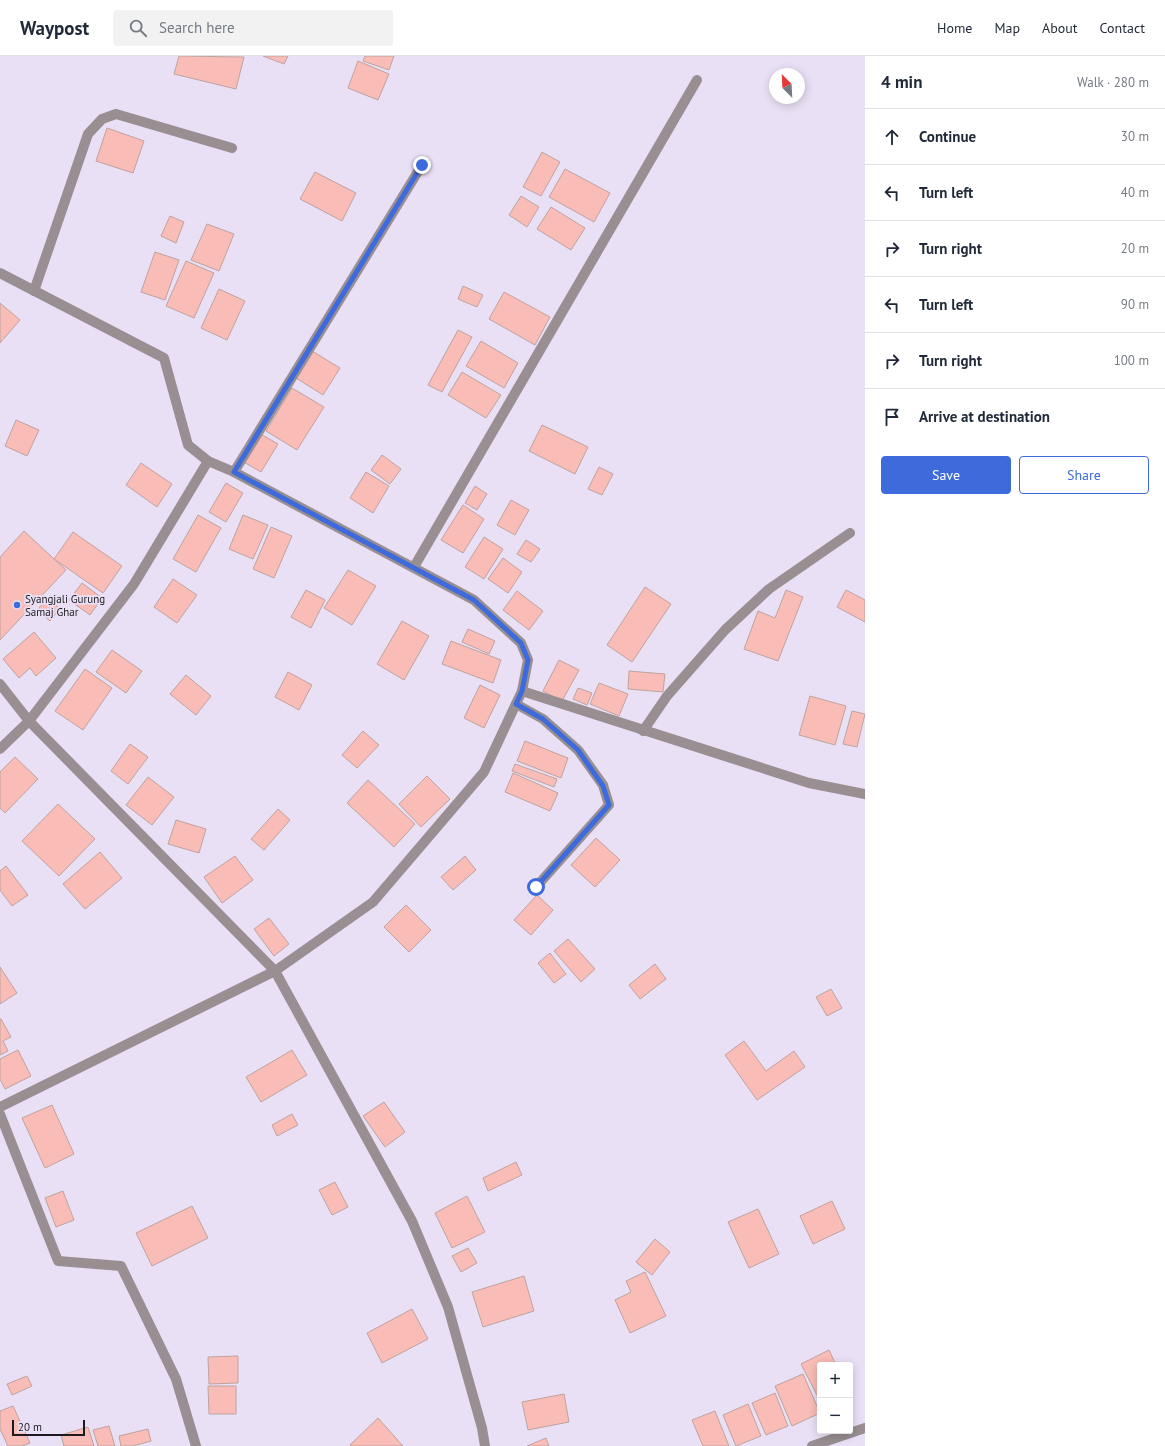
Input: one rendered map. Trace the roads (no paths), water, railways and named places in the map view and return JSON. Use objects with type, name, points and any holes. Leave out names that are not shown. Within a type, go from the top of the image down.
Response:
[{"type":"street","points":[[414,567],[697,80]]},
{"type":"street","points":[[34,290],[88,134],[102,119],[116,114],[232,148]]},
{"type":"street","points":[[234,472],[422,165]]},
{"type":"street","points":[[0,274],[34,290],[164,358],[188,445],[208,461],[234,472],[474,600],[521,643],[528,660],[522,691],[484,772],[373,902],[275,971],[0,1106]]},
{"type":"street","points":[[0,749],[29,721],[134,584],[208,461]]},
{"type":"street","points":[[643,731],[667,696],[725,630],[769,589],[850,533]]},
{"type":"street","points":[[0,684],[29,721],[275,971],[412,1221],[448,1307],[482,1428],[485,1446]]},
{"type":"street","points":[[522,691],[809,783],[865,794]]},
{"type":"street","points":[[516,704],[543,719],[578,750],[603,786],[609,805],[536,887]]},
{"type":"street","points":[[0,1114],[58,1261],[121,1266],[176,1379],[196,1446]]},
{"type":"street","points":[[812,1446],[865,1428]]},
{"type":"place","name":"Syangjali Gurung Samaj Ghar","points":[[17,605]]}]
